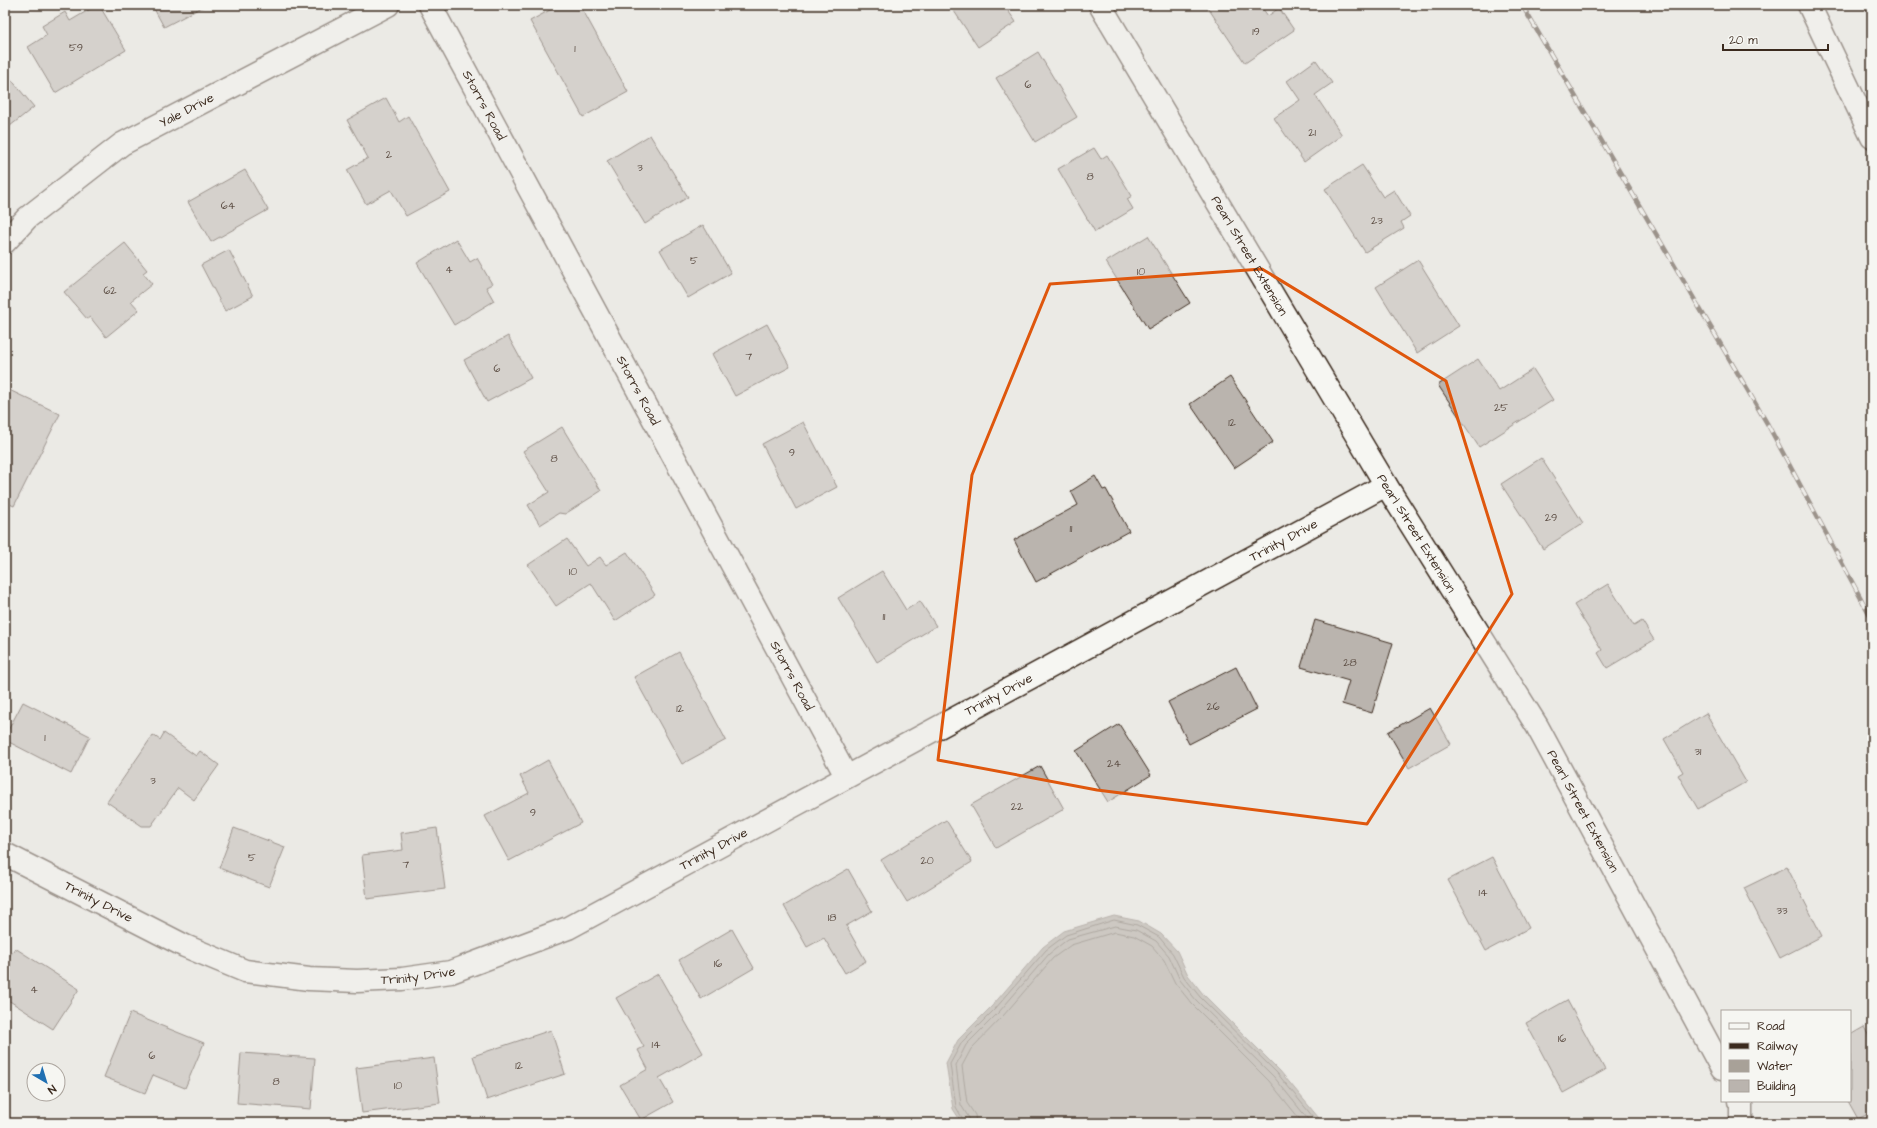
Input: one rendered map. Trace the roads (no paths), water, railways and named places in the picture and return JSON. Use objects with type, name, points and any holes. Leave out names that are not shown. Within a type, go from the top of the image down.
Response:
[{"type":"street","name":"Yale Drive","points":[[5,242],[27,218],[122,144],[388,5]]},
{"type":"street","name":"Storrs Road","points":[[430,5],[846,776]]},
{"type":"street","name":"Pearl Street Extension","points":[[1100,5],[1386,485],[1537,726],[1721,1067]]},
{"type":"street","points":[[1809,5],[1872,137]]},
{"type":"street","name":"Trinity Drive","points":[[5,854],[185,946],[245,971],[309,979],[357,981],[402,979],[451,972],[568,928],[846,776],[1386,485]]},
{"type":"street","points":[[1740,1102],[1741,1104],[1741,1123]]},
{"type":"water","points":[[1114,916],[1139,921],[1161,934],[1177,951],[1188,975],[1203,994],[1280,1071],[1323,1123],[962,1123],[953,1109],[946,1063],[958,1040],[992,1006],[1043,947],[1064,931]]},
{"type":"railway","points":[[1522,5],[1768,425],[1872,619]]}]
